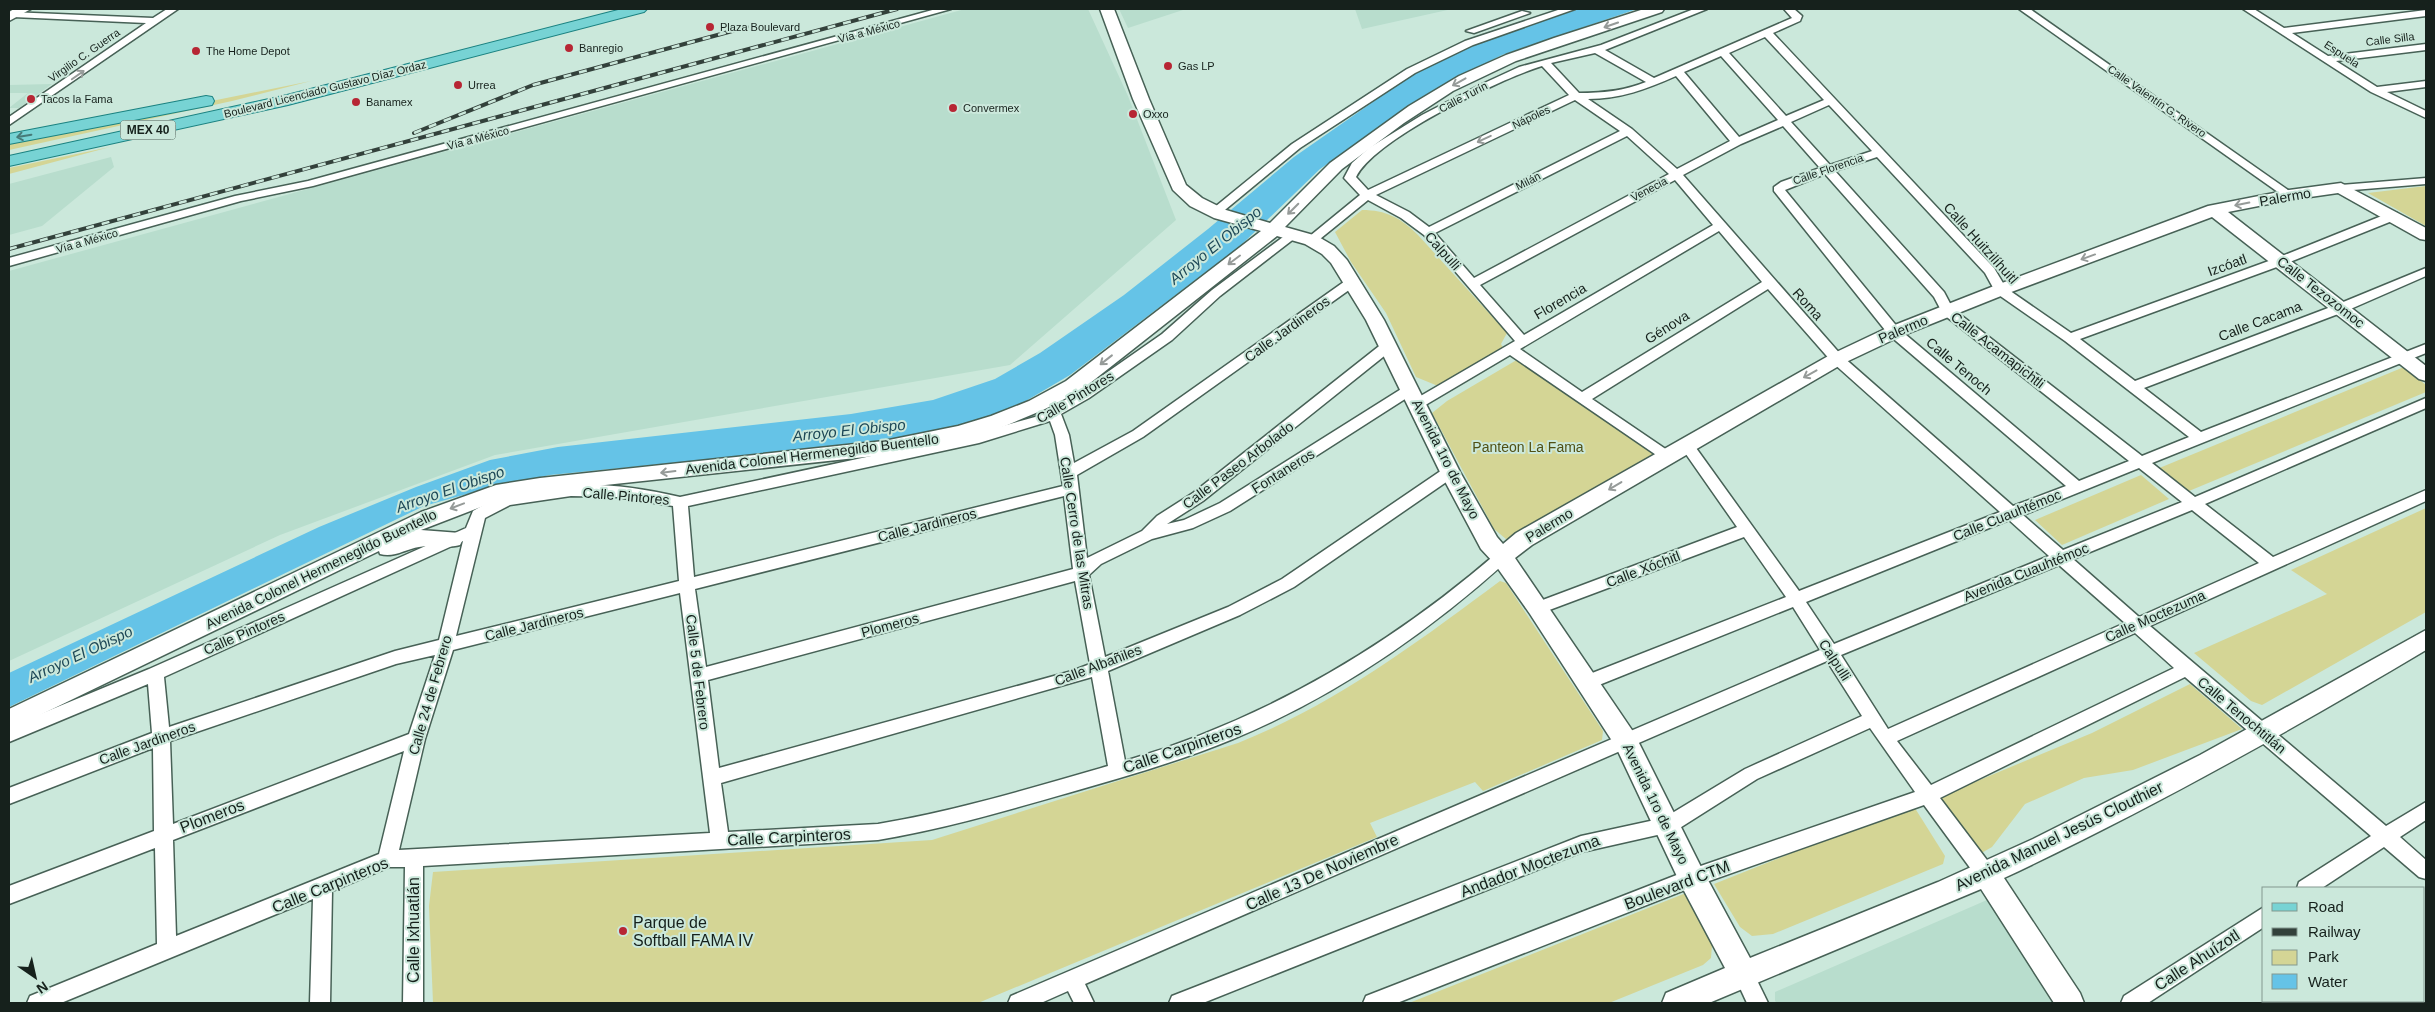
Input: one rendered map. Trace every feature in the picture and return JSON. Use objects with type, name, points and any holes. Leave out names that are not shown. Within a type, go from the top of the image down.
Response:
[{"type":"main road","name":"Boulevard Licenciado Gustavo Díaz Ordaz","points":[[9,161],[287,95],[364,69],[597,9]]},
{"type":"main road","name":"Boulevard Licenciado Gustavo Díaz Ordaz","points":[[9,153],[392,72],[639,9]]},
{"type":"main road","points":[[9,139],[364,69]]},
{"type":"main road","points":[[9,177],[316,98],[392,72]]},
{"type":"street","name":"Virgilio C. Guerra","points":[[9,122],[173,9]]},
{"type":"street","name":"Vía a México","points":[[23,261],[946,9]]},
{"type":"street","name":"Avenida 1ro de Mayo","points":[[1107,9],[1149,117],[1179,187],[1196,202],[1218,213],[1311,240],[1333,255],[1352,282],[1388,346],[1450,472],[1489,543],[1502,557],[1538,608],[1625,740],[1668,825],[1692,878],[1744,974]]},
{"type":"street","points":[[1469,43],[1464,39],[1465,34],[1502,20],[1540,9]]},
{"type":"street","points":[[1218,213],[1296,146],[1411,72],[1469,43],[1570,9]]},
{"type":"street","name":"Avenida Colonel Hermenegildo Buentello","points":[[9,720],[429,517],[496,492],[540,485],[874,450],[953,436],[1010,419],[1044,403],[1073,386],[1277,231],[1336,166],[1451,87],[1507,61],[1657,9]]},
{"type":"street","name":"Calle Turín","points":[[1350,178],[1352,168],[1360,159],[1407,128],[1488,84],[1544,62],[1597,50],[1702,9]]},
{"type":"street","name":"Nápoles","points":[[1311,240],[1367,194],[1576,96],[1620,94],[1654,82],[1767,33],[1792,22],[1797,17],[1790,9]]},
{"type":"street","name":"Calle Valentín G. Rivero","points":[[2024,9],[2289,195]]},
{"type":"street","name":"Espuela","points":[[2248,9],[2375,90],[2426,115]]},
{"type":"street","points":[[13,12],[155,21]]},
{"type":"street","points":[[2281,31],[2426,13]]},
{"type":"street","name":"Calle Huitzilíhuitl","points":[[1767,33],[1877,153],[1990,271],[2000,290],[2070,338],[2201,439]]},
{"type":"street","name":"Calle Silla","points":[[2327,59],[2426,47]]},
{"type":"street","points":[[1597,50],[1654,82]]},
{"type":"street","name":"Calle Acamapichtli","points":[[1722,51],[1939,295],[1948,311],[2272,565]]},
{"type":"street","name":"Roma","points":[[1544,62],[1576,96],[1628,130],[1676,174],[1719,226],[1837,359],[2060,557]]},
{"type":"street","points":[[1678,71],[1737,142]]},
{"type":"street","points":[[2375,90],[2426,84]]},
{"type":"street","name":"Venecia","points":[[1472,284],[1737,142],[1830,101]]},
{"type":"street","name":"Milán","points":[[1428,232],[1628,130]]},
{"type":"street","name":"Calle Florencia","points":[[1778,188],[1826,169],[1877,153]]},
{"type":"street","name":"Calpulli","points":[[1350,178],[1367,194],[1405,215],[1428,232],[1522,341]]},
{"type":"street","points":[[2341,188],[2426,181]]},
{"type":"street","name":"Calle Tenoch","points":[[1778,188],[1894,332],[2077,487]]},
{"type":"street","points":[[2341,188],[2426,235]]},
{"type":"street","name":"Palermo","points":[[1502,557],[1524,539],[1664,456],[1837,359],[1894,332],[2214,210],[2289,195],[2341,188]]},
{"type":"street","name":"Calle Tezozomoc","points":[[2214,210],[2426,375]]},
{"type":"street","name":"Izcóatl","points":[[2070,338],[2281,261],[2393,216]]},
{"type":"street","name":"Florencia","points":[[1414,396],[1510,349],[1719,226]]},
{"type":"street","name":"Calle Pintores","points":[[9,735],[155,674],[473,531],[478,515],[493,506],[509,500],[538,495],[605,491],[662,497],[680,502],[978,438],[1040,420],[1054,413],[1167,337],[1216,293],[1277,231]]},
{"type":"street","points":[[9,262],[23,261]]},
{"type":"street","points":[[9,268],[23,261]]},
{"type":"street","name":"Calle Cacama","points":[[2133,387],[2340,308],[2426,272]]},
{"type":"street","name":"Calle Jardineros","points":[[9,796],[161,736],[396,658],[687,586],[1070,481],[1352,282]]},
{"type":"street","name":"Génova","points":[[1583,398],[1769,283]]},
{"type":"street","name":"Calle Paseo Arbolado","points":[[1081,574],[1095,560],[1112,550],[1147,535],[1162,520],[1198,497],[1388,346]]},
{"type":"street","name":"Calle Cuauhtémoc","points":[[1588,682],[2426,348]]},
{"type":"street","points":[[1510,349],[1664,456]]},
{"type":"street","name":"Fontaneros","points":[[1147,535],[1188,524],[1225,507],[1414,396]]},
{"type":"street","name":"Avenida Cuauhtémoc","points":[[1625,740],[2060,557],[2194,503],[2426,403]]},
{"type":"street","name":"Calle Cerro de las Mitras","points":[[1054,413],[1062,435],[1070,481],[1081,574],[1100,666],[1118,771]]},
{"type":"street","name":"Calpulli","points":[[1686,444],[1797,600],[1885,738],[1926,796],[1986,874]]},
{"type":"street","name":"Calle Albañiles","points":[[712,778],[1066,680],[1234,611],[1288,583],[1333,554],[1450,472]]},
{"type":"street","name":"Calle Moctezuma","points":[[1885,738],[2426,495]]},
{"type":"street","name":"Calle 5 de Febrero","points":[[680,502],[687,586],[720,841]]},
{"type":"street","name":"Calle Xóchitl","points":[[1538,608],[1748,529]]},
{"type":"street","name":"Calle 24 de Febrero","points":[[388,859],[416,739],[446,645],[473,531]]},
{"type":"street","points":[[246,606],[299,591],[384,549],[404,542],[435,537],[452,539]]},
{"type":"street","name":"Calle Carpinteros","points":[[37,1003],[388,859],[878,832],[930,824],[1118,771],[1199,744],[1250,724],[1312,693],[1371,660],[1419,626],[1502,557]]},
{"type":"street","name":"Calle Tenochtitlán","points":[[2060,557],[2187,669],[2426,870]]},
{"type":"street","name":"Plomeros","points":[[699,676],[1081,574]]},
{"type":"street","name":"Avenida Manuel Jesús Clouthier","points":[[1676,1003],[1744,974],[1797,955],[1986,874],[2138,800],[2424,643]]},
{"type":"street","name":"Boulevard CTM","points":[[1373,1003],[1692,878],[1926,796],[2187,669]]},
{"type":"street","points":[[155,674],[161,736],[162,835],[167,951]]},
{"type":"street","name":"Andador Moctezuma","points":[[1179,1003],[1581,844],[1668,825],[1751,774],[1873,719]]},
{"type":"street","name":"Plomeros","points":[[9,895],[416,739]]},
{"type":"street","name":"Calle 13 De Noviembre","points":[[1018,1003],[1625,740]]},
{"type":"street","points":[[2308,887],[2426,810]]},
{"type":"street","name":"Calle Ixhuatlán","points":[[414,858],[414,1003]]},
{"type":"street","points":[[1986,874],[2070,1003]]},
{"type":"street","points":[[320,1003],[323,886]]},
{"type":"street","name":"Calle Ahuízotl","points":[[2131,1003],[2262,917]]},
{"type":"street","points":[[1744,974],[1758,1003]]},
{"type":"street","points":[[1074,980],[1084,1003]]},
{"type":"shaded area","points":[[965,9],[1088,9],[1128,96],[1176,220],[1010,365],[495,455],[280,535],[9,661],[9,271]]},
{"type":"shaded area","points":[[1119,9],[1186,9],[1128,28]]},
{"type":"shaded area","points":[[1355,9],[1452,9],[1362,29]]},
{"type":"shaded area","points":[[52,84],[19,108],[9,108],[28,93],[9,93],[9,85]]},
{"type":"shaded area","points":[[111,157],[114,167],[42,226],[9,235],[9,184]]},
{"type":"shaded area","points":[[1987,900],[2052,1003],[1777,1003],[1775,1001],[1775,992]]},
{"type":"green space","points":[[311,81],[232,101],[9,150],[9,142]]},
{"type":"green space","points":[[110,147],[9,174],[9,168]]},
{"type":"green space","points":[[2426,186],[2426,226],[2368,193]]},
{"type":"green space","points":[[1362,210],[1371,210],[1393,216],[1418,235],[1507,333],[1501,344],[1503,348],[1438,386],[1416,377],[1386,313],[1351,262],[1335,232]]},
{"type":"green space","name":"Panteon La Fama","points":[[1520,358],[1655,453],[1521,533],[1506,539],[1494,529],[1432,413],[1447,401]]},
{"type":"green space","points":[[2404,367],[2426,385],[2426,392],[2189,491],[2157,469]]},
{"type":"green space","points":[[2141,475],[2169,499],[2062,545],[2035,520]]},
{"type":"green space","points":[[2426,508],[2426,612],[2262,705],[2251,701],[2194,653],[2327,594],[2291,570]]},
{"type":"green space","points":[[1500,581],[1506,583],[1603,731],[1602,740],[1483,791],[1475,782],[1370,823],[1377,837],[978,1003],[433,1003],[429,906],[433,872],[932,840],[1238,743],[1273,728],[1308,710],[1374,671]]},
{"type":"green space","points":[[2190,684],[2242,729],[2133,770],[2084,778],[2025,804],[1992,847],[1978,855],[1939,797],[2092,733]]},
{"type":"green space","points":[[1913,805],[1945,856],[1943,864],[1773,934],[1752,936],[1740,927],[1714,884]]},
{"type":"green space","points":[[1686,893],[1712,945],[1711,958],[1703,965],[1609,1003],[1409,1003]]},
{"type":"water","name":"Arroyo El Obispo","points":[[1579,9],[1637,9],[1502,55],[1441,86],[1320,169],[1239,247],[1070,375],[1012,409],[948,431],[845,446],[550,475],[485,489],[424,506],[9,707],[9,673],[319,527],[416,487],[490,460],[558,447],[851,414],[933,400],[995,379],[1040,353],[1124,295],[1208,229],[1294,157],[1413,74],[1479,42]]},
{"type":"railway","points":[[9,249],[897,9]]},
{"type":"railway","points":[[414,133],[533,85],[747,27]]},
{"type":"place","name":"Plaza Boulevard","points":[[710,27]]},
{"type":"place","name":"Banregio","points":[[569,48]]},
{"type":"place","name":"The Home Depot","points":[[196,51]]},
{"type":"place","name":"Gas LP","points":[[1168,66]]},
{"type":"place","name":"Urrea","points":[[458,85]]},
{"type":"place","name":"Tacos la Fama","points":[[31,99]]},
{"type":"place","name":"Banamex","points":[[356,102]]},
{"type":"place","name":"Convermex","points":[[953,108]]},
{"type":"place","name":"Oxxo","points":[[1133,114]]},
{"type":"place","name":"Parque de Softball FAMA IV","points":[[623,931]]}]
